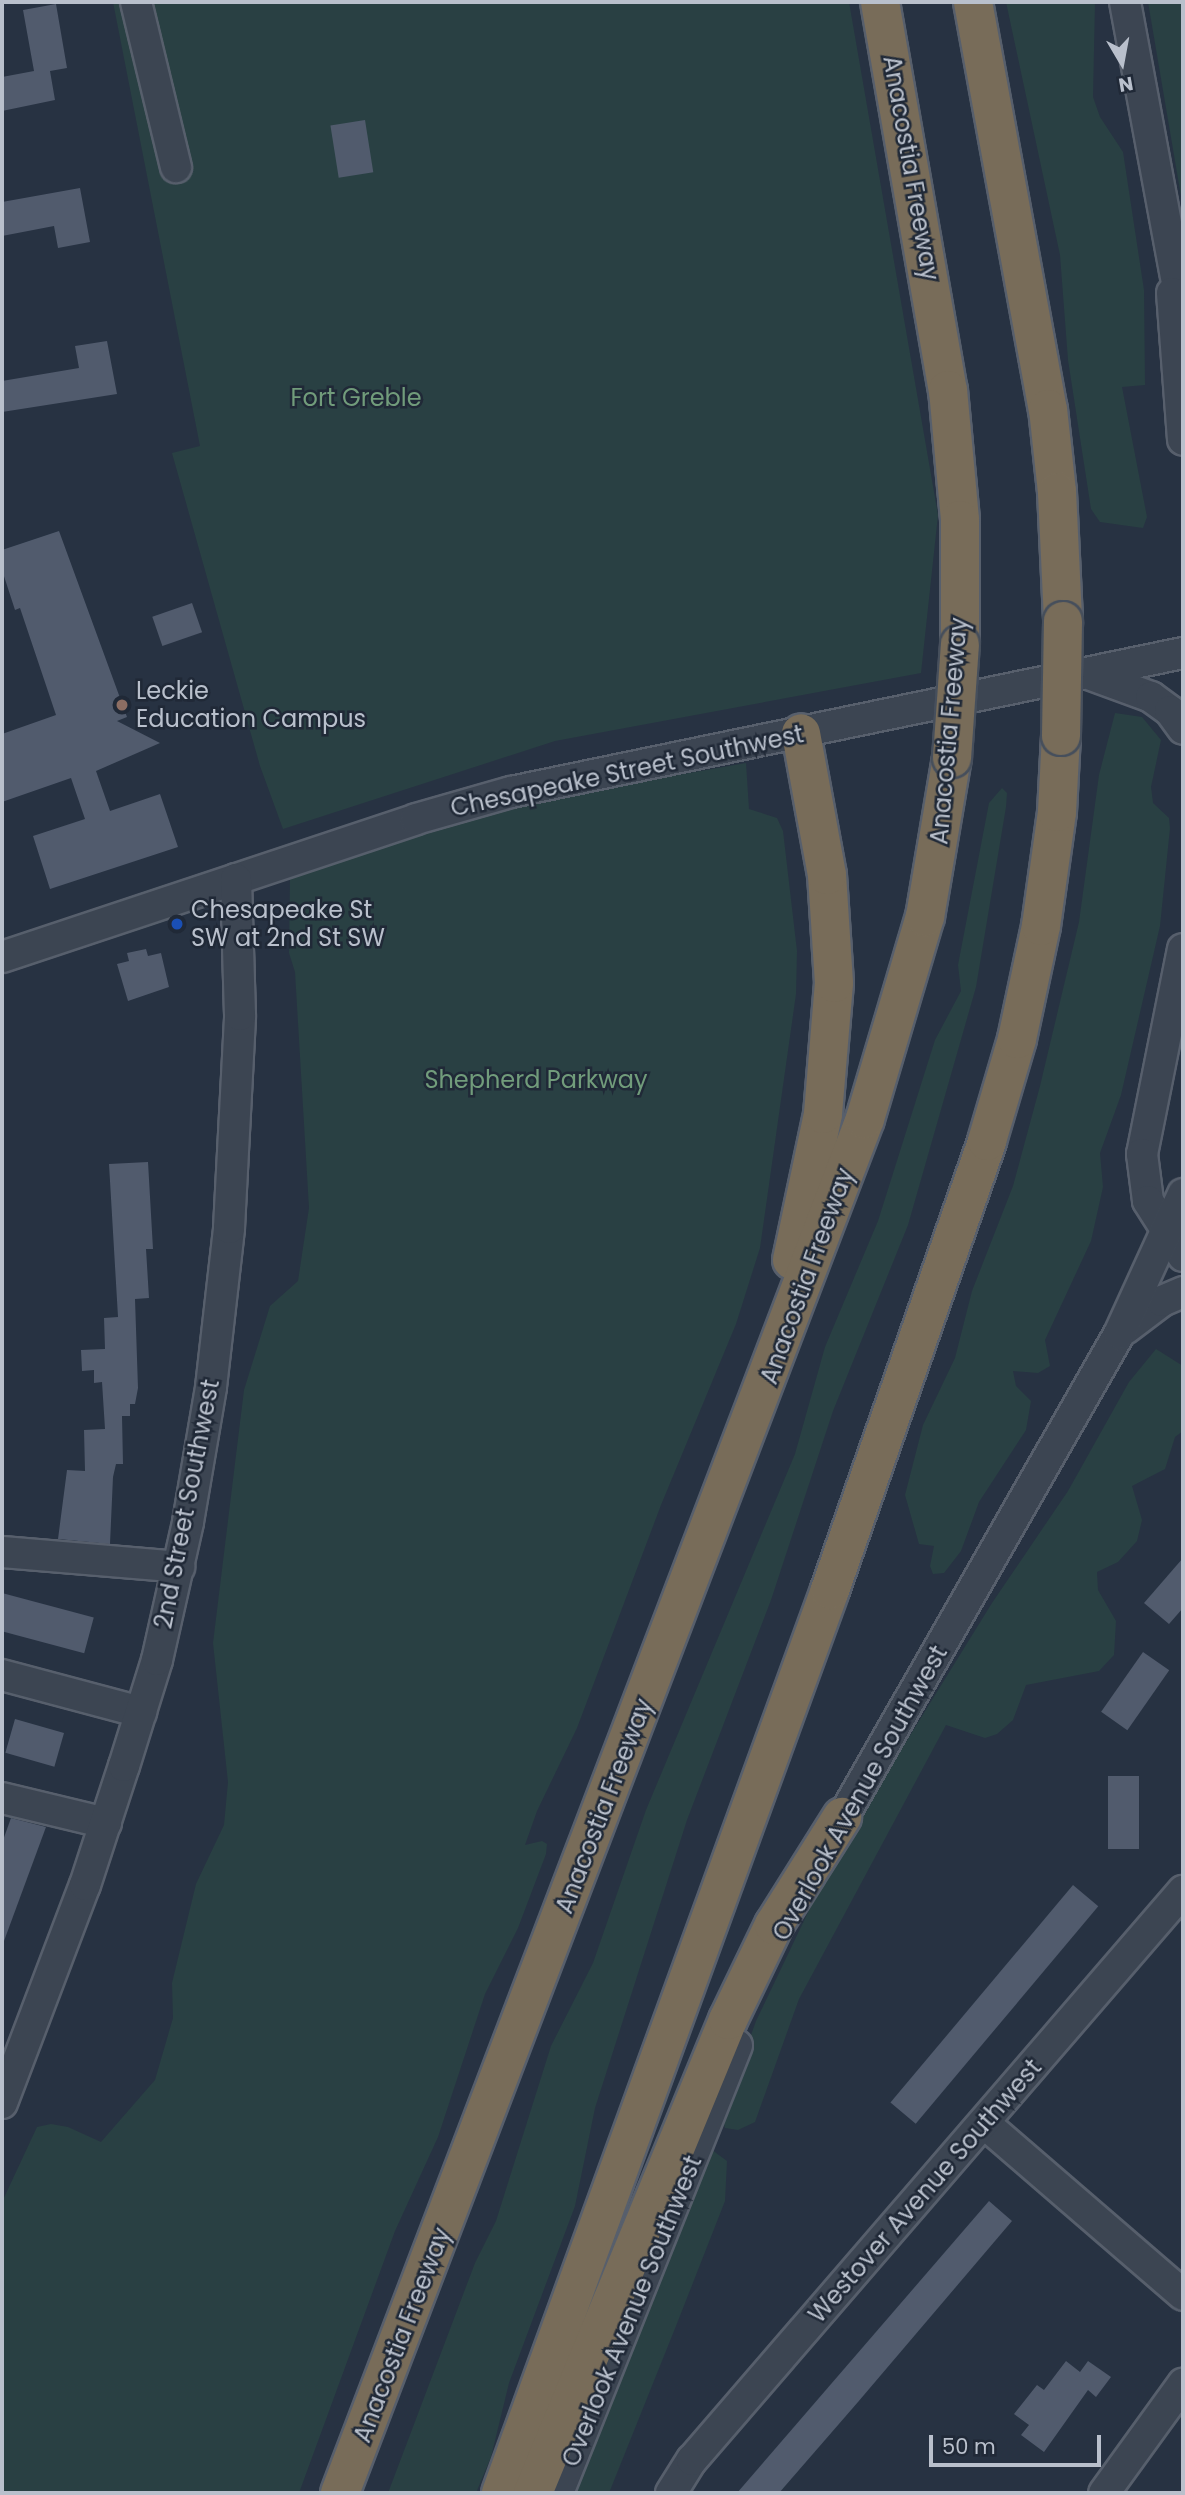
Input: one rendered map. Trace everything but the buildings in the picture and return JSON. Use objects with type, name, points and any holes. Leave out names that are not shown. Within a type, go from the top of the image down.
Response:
[{"type":"highway","name":"Anacostia Freeway","points":[[340,2493],[698,1562],[881,1073],[925,917],[952,758],[960,644],[961,520],[948,390],[880,2]]},
{"type":"highway","points":[[501,2493],[835,1578],[988,1141],[1034,960],[1054,835],[1061,736],[1063,621],[1057,492],[1048,409],[973,2]]},
{"type":"highway","points":[[698,1562],[785,1289],[816,1155],[829,1072],[834,983],[831,910],[801,733]]},
{"type":"highway","points":[[533,2493],[729,2020],[774,1925],[842,1817]]},
{"type":"street","points":[[136,2],[176,167]]},
{"type":"street","points":[[1125,2],[1169,258],[1183,315]]},
{"type":"street","points":[[1169,258],[1183,440]]},
{"type":"street","name":"Chesapeake Street Southwest","points":[[2,957],[511,792],[1090,675],[1183,653]]},
{"type":"street","points":[[1090,675],[1151,697],[1170,711],[1183,729]]},
{"type":"street","name":"2nd Street Southwest","points":[[2,2103],[106,1823],[141,1712],[179,1567],[211,1387],[229,1228],[240,1016],[236,879]]},
{"type":"street","points":[[1175,1245],[1145,1192],[1142,1146],[1183,949]]},
{"type":"street","name":"Overlook Avenue Southwest","points":[[558,2493],[687,2178],[766,1971],[842,1817],[1119,1334],[1175,1245],[1183,1194]]},
{"type":"street","points":[[1119,1334],[1162,1301],[1183,1292]]},
{"type":"street","points":[[2,1552],[179,1567]]},
{"type":"street","points":[[2,1675],[141,1712]]},
{"type":"street","points":[[2,1798],[106,1823]]},
{"type":"street","name":"Westover Avenue Southwest","points":[[671,2493],[691,2460],[1183,1890]]},
{"type":"street","points":[[984,2123],[1183,2295]]},
{"type":"street","points":[[1104,2493],[1183,2384]]},
{"type":"green space","name":"Fort Greble","points":[[113,2],[849,2],[938,515],[921,673],[555,741],[283,829],[260,766],[172,453],[200,446]]},
{"type":"green space","points":[[1006,2],[1095,2],[1093,97],[1100,117],[1123,152],[1144,290],[1145,385],[1122,387],[1147,517],[1143,528],[1100,522],[1091,509],[1068,360],[1060,255]]},
{"type":"green space","points":[[1148,2],[1183,2],[1183,208]]},
{"type":"green space","points":[[1115,713],[1142,717],[1161,740],[1151,787],[1153,803],[1169,818],[1170,828],[1160,926],[1121,1095],[1100,1153],[1103,1187],[1091,1241],[1045,1340],[1050,1366],[1038,1373],[1013,1371],[1016,1386],[1031,1401],[1026,1430],[979,1502],[961,1551],[944,1573],[933,1574],[930,1566],[934,1546],[919,1544],[905,1495],[923,1425],[955,1358],[972,1291],[1013,1186],[1040,1086],[1079,922],[1099,775]]},
{"type":"green space","name":"Shepherd Parkway","points":[[746,763],[749,809],[777,818],[783,831],[797,951],[796,994],[760,1248],[736,1324],[661,1505],[577,1728],[537,1811],[525,1845],[542,1841],[547,1844],[546,1854],[518,1928],[485,1994],[438,2137],[395,2231],[299,2493],[2,2493],[2,2202],[37,2127],[51,2124],[68,2127],[101,2142],[155,2080],[173,2018],[172,1983],[196,1884],[224,1825],[228,1782],[213,1643],[244,1390],[270,1306],[298,1281],[309,1208],[295,972],[289,953],[290,877],[364,854],[419,830],[593,790]]},
{"type":"green space","points":[[1002,788],[1007,793],[1006,807],[976,987],[908,1225],[833,1411],[771,1600],[687,1820],[595,2108],[575,2206],[509,2383],[491,2457],[476,2493],[388,2493],[475,2263],[496,2221],[551,2046],[593,1963],[646,1810],[795,1454],[825,1347],[878,1221],[935,1040],[961,991],[958,965],[989,803]]},
{"type":"green space","points":[[1156,1349],[1183,1366],[1183,1431],[1175,1437],[1165,1469],[1132,1486],[1142,1520],[1137,1541],[1118,1562],[1097,1572],[1098,1590],[1116,1621],[1114,1655],[1099,1671],[1026,1685],[1013,1720],[997,1734],[985,1738],[946,1725],[799,1999],[755,2122],[738,2130],[725,2128],[722,2116],[756,2021],[833,1860],[992,1603],[1068,1491],[1129,1382]]},
{"type":"green space","points":[[712,2150],[727,2161],[725,2201],[676,2326],[609,2493],[576,2493],[706,2153]]},
{"type":"place","name":"Leckie Education Campus","points":[[122,705]]},
{"type":"place","name":"Chesapeake St SW at 2nd St SW","points":[[177,924]]}]
